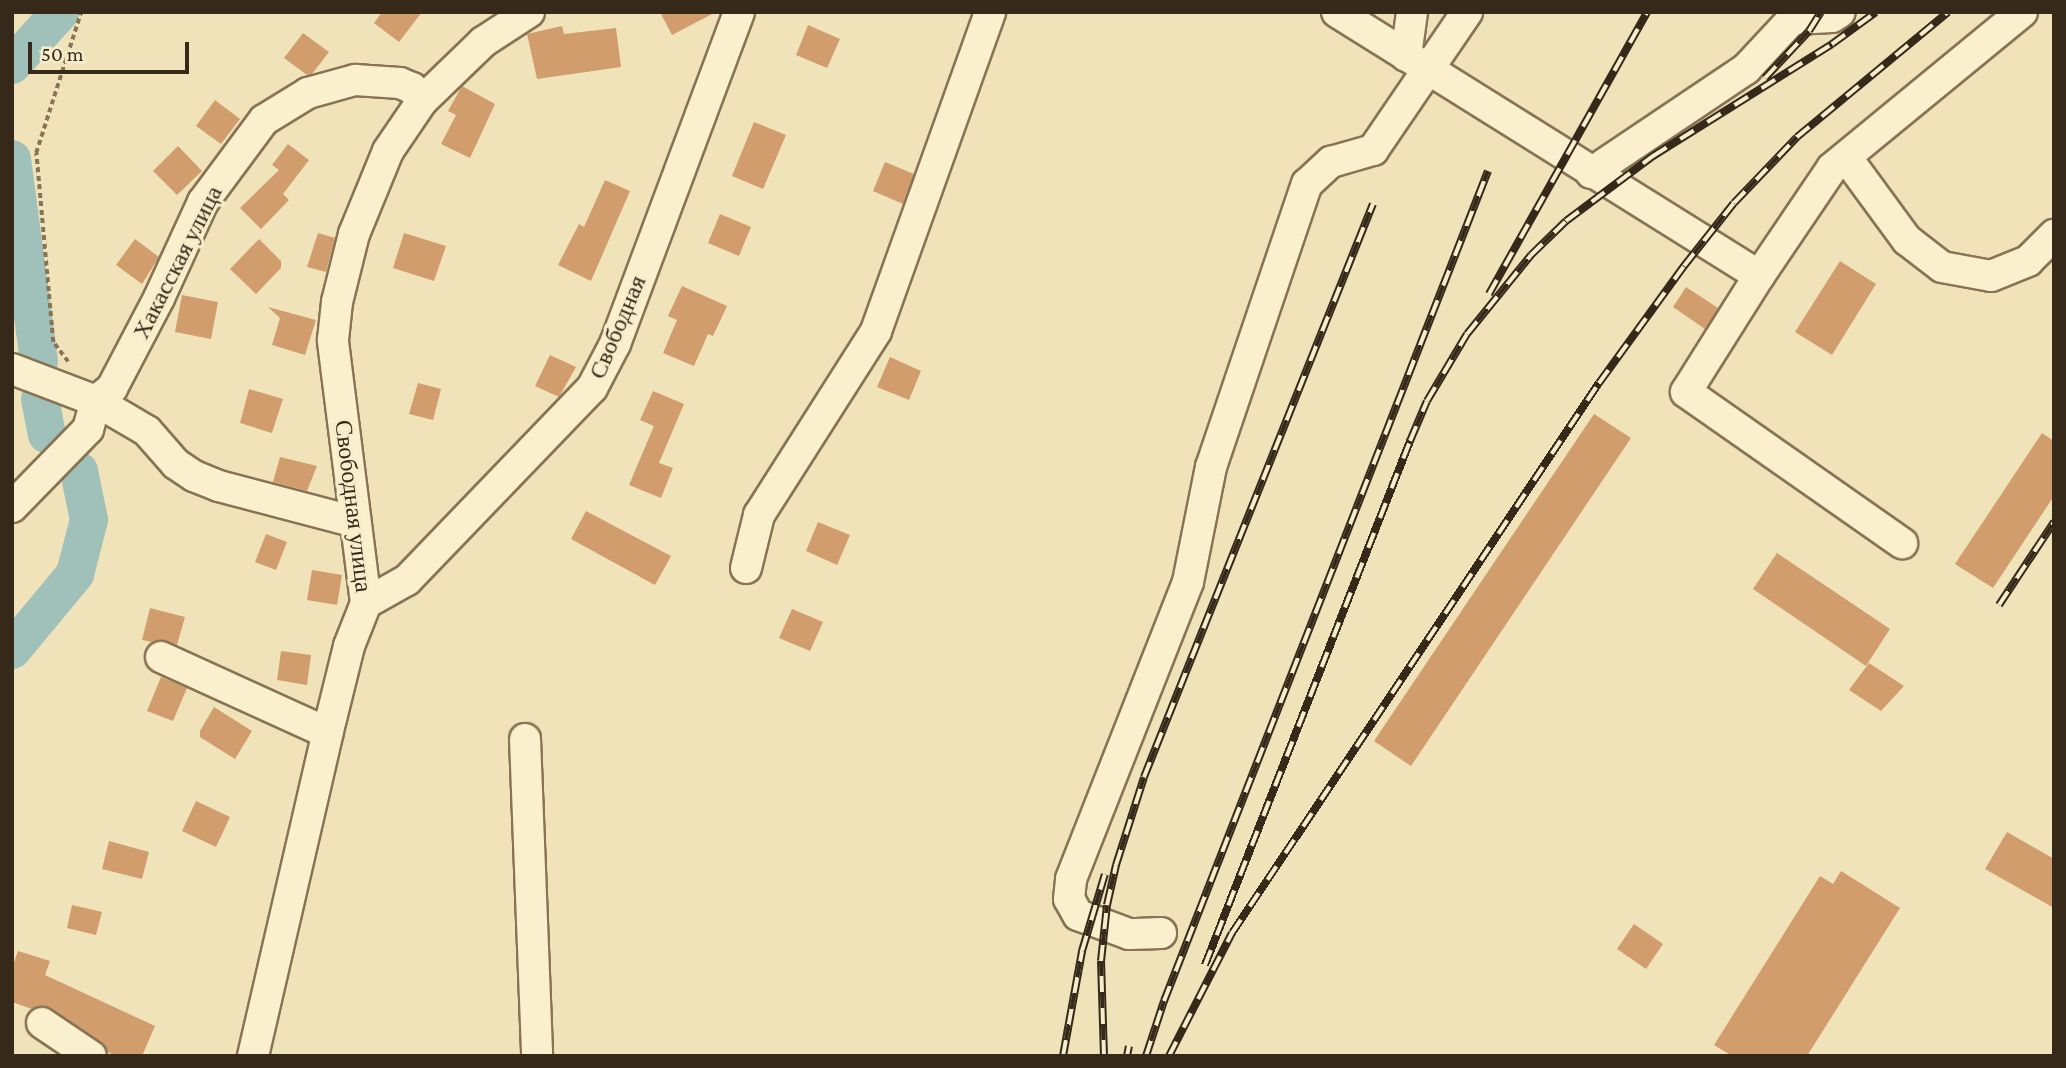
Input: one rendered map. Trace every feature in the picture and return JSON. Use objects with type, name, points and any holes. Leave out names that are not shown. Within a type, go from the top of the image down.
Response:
[{"type":"street","name":"Свободная улица","points":[[253,1056],[349,646],[366,603],[333,340],[337,302],[354,234],[388,150],[422,101],[483,42],[529,12]]},
{"type":"street","name":"Свободная","points":[[366,603],[407,580],[592,387],[615,344],[739,12]]},
{"type":"street","points":[[746,568],[759,515],[876,331],[990,12]]},
{"type":"street","points":[[1337,12],[1759,276]]},
{"type":"street","points":[[1412,12],[1418,64]]},
{"type":"street","points":[[1161,933],[1129,934],[1078,915],[1069,899],[1071,879],[1188,582],[1210,467],[1307,184],[1331,162],[1373,149],[1418,64],[1467,12]]},
{"type":"street","points":[[1591,173],[1746,69],[1797,16],[1832,17],[1840,12]]},
{"type":"street","points":[[1902,543],[1686,392],[1759,276],[1832,168],[2022,12]]},
{"type":"street","name":"Хакасская улица","points":[[12,507],[88,429],[96,401],[112,387],[159,298],[203,202],[264,120],[308,93],[355,80],[400,83],[412,88],[422,101]]},
{"type":"street","points":[[1846,157],[1907,240],[1942,267],[1991,275],[2028,261],[2054,235]]},
{"type":"street","points":[[12,369],[96,401],[147,431],[176,464],[194,476],[232,490],[355,523]]},
{"type":"street","points":[[161,657],[328,733]]},
{"type":"street","points":[[526,739],[537,1056]]},
{"type":"street","points":[[42,1023],[91,1056]]},
{"type":"path","points":[[81,12],[36,153],[53,342],[96,401]]},
{"type":"building","points":[[382,12],[422,12],[399,42],[374,23]]},
{"type":"building","points":[[660,12],[716,12],[672,35]]},
{"type":"building","points":[[808,25],[840,39],[827,68],[796,55]]},
{"type":"building","points":[[562,26],[564,34],[616,28],[621,67],[537,79],[527,34]]},
{"type":"building","points":[[303,33],[329,52],[312,74],[307,75],[284,58]]},
{"type":"building","points":[[462,86],[495,104],[470,158],[441,144],[456,115],[448,111]]},
{"type":"building","points":[[215,100],[240,119],[221,144],[196,126]]},
{"type":"building","points":[[754,122],[786,135],[763,189],[732,176]]},
{"type":"building","points":[[288,144],[309,160],[283,194],[289,200],[261,229],[240,208],[279,170],[272,165]]},
{"type":"building","points":[[178,146],[202,171],[177,195],[153,171]]},
{"type":"building","points":[[885,162],[914,174],[903,204],[873,191]]},
{"type":"building","points":[[605,180],[630,191],[591,281],[558,265],[579,224],[584,227]]},
{"type":"building","points":[[720,214],[751,227],[739,256],[708,243]]},
{"type":"building","points":[[318,233],[335,238],[326,272],[307,267]]},
{"type":"building","points":[[404,233],[446,246],[434,281],[393,268]]},
{"type":"building","points":[[135,239],[159,257],[142,284],[116,265]]},
{"type":"building","points":[[259,239],[281,261],[281,268],[256,294],[230,269]]},
{"type":"building","points":[[1840,261],[1876,284],[1832,355],[1795,332]]},
{"type":"building","points":[[682,286],[727,306],[713,336],[708,334],[694,366],[663,353],[677,320],[668,316]]},
{"type":"building","points":[[1686,287],[1718,308],[1705,329],[1673,307]]},
{"type":"building","points":[[182,295],[218,302],[211,339],[175,332]]},
{"type":"building","points":[[268,307],[316,320],[305,355],[272,345],[280,318]]},
{"type":"building","points":[[550,355],[576,367],[559,397],[535,386]]},
{"type":"building","points":[[890,357],[921,371],[909,400],[877,387]]},
{"type":"building","points":[[418,383],[441,389],[433,420],[409,414]]},
{"type":"building","points":[[249,389],[283,399],[272,433],[240,423]]},
{"type":"building","points":[[653,391],[684,404],[659,463],[673,468],[661,498],[629,485],[654,426],[640,420]]},
{"type":"building","points":[[1594,414],[1631,438],[1411,766],[1374,741]]},
{"type":"building","points":[[2042,433],[2054,441],[2054,496],[1993,588],[1955,564]]},
{"type":"building","points":[[280,457],[317,466],[307,491],[273,482]]},
{"type":"building","points":[[586,511],[671,556],[655,585],[571,539]]},
{"type":"building","points":[[818,522],[850,535],[837,565],[806,551]]},
{"type":"building","points":[[266,534],[287,542],[276,570],[255,562]]},
{"type":"building","points":[[1777,553],[1890,629],[1866,666],[1753,589]]},
{"type":"building","points":[[312,570],[342,575],[337,605],[307,600]]},
{"type":"building","points":[[150,608],[185,617],[177,645],[160,640],[142,640]]},
{"type":"building","points":[[792,609],[823,622],[810,651],[779,638]]},
{"type":"building","points":[[281,651],[311,655],[307,685],[277,680]]},
{"type":"building","points":[[1869,663],[1904,686],[1881,711],[1849,690]]},
{"type":"building","points":[[161,677],[187,688],[173,721],[147,711]]},
{"type":"building","points":[[214,707],[252,731],[235,759],[200,737],[200,731]]},
{"type":"building","points":[[196,801],[230,817],[216,847],[182,831]]},
{"type":"building","points":[[2007,832],[2054,859],[2054,908],[1985,869]]},
{"type":"building","points":[[109,841],[149,852],[142,879],[102,869]]},
{"type":"building","points":[[1841,871],[1900,908],[1807,1056],[1732,1056],[1714,1045],[1820,876],[1833,884]]},
{"type":"building","points":[[72,905],[102,912],[96,935],[67,928]]},
{"type":"building","points":[[1634,924],[1663,944],[1646,969],[1617,949]]},
{"type":"building","points":[[18,951],[50,961],[45,975],[155,1026],[142,1056],[116,1056],[108,1052],[104,1044],[51,1008],[43,1006],[32,1009],[12,1002],[12,968]]},
{"type":"waterway","points":[[12,65],[60,12]]},
{"type":"waterway","points":[[12,159],[39,361]]},
{"type":"waterway","points":[[40,399],[47,434]]},
{"type":"waterway","points":[[12,650],[75,574],[89,520],[79,471]]},
{"type":"railway","points":[[1489,294],[1647,12]]},
{"type":"railway","points":[[1765,78],[1809,31],[1821,12]]},
{"type":"railway","points":[[1205,965],[1410,441],[1427,401],[1467,334],[1531,255],[1566,221],[1653,156],[1832,44],[1876,12]]},
{"type":"railway","points":[[1169,1056],[1232,933],[1599,383],[1684,266],[1734,203],[1797,137],[1948,12]]},
{"type":"railway","points":[[1146,1056],[1164,1001],[1488,171]]},
{"type":"railway","points":[[1104,1056],[1101,961],[1107,905],[1116,865],[1144,777],[1373,204]]},
{"type":"railway","points":[[1999,605],[2054,522]]},
{"type":"railway","points":[[1063,1056],[1082,951],[1105,874]]},
{"type":"railway","points":[[1127,1056],[1129,1046]]}]
